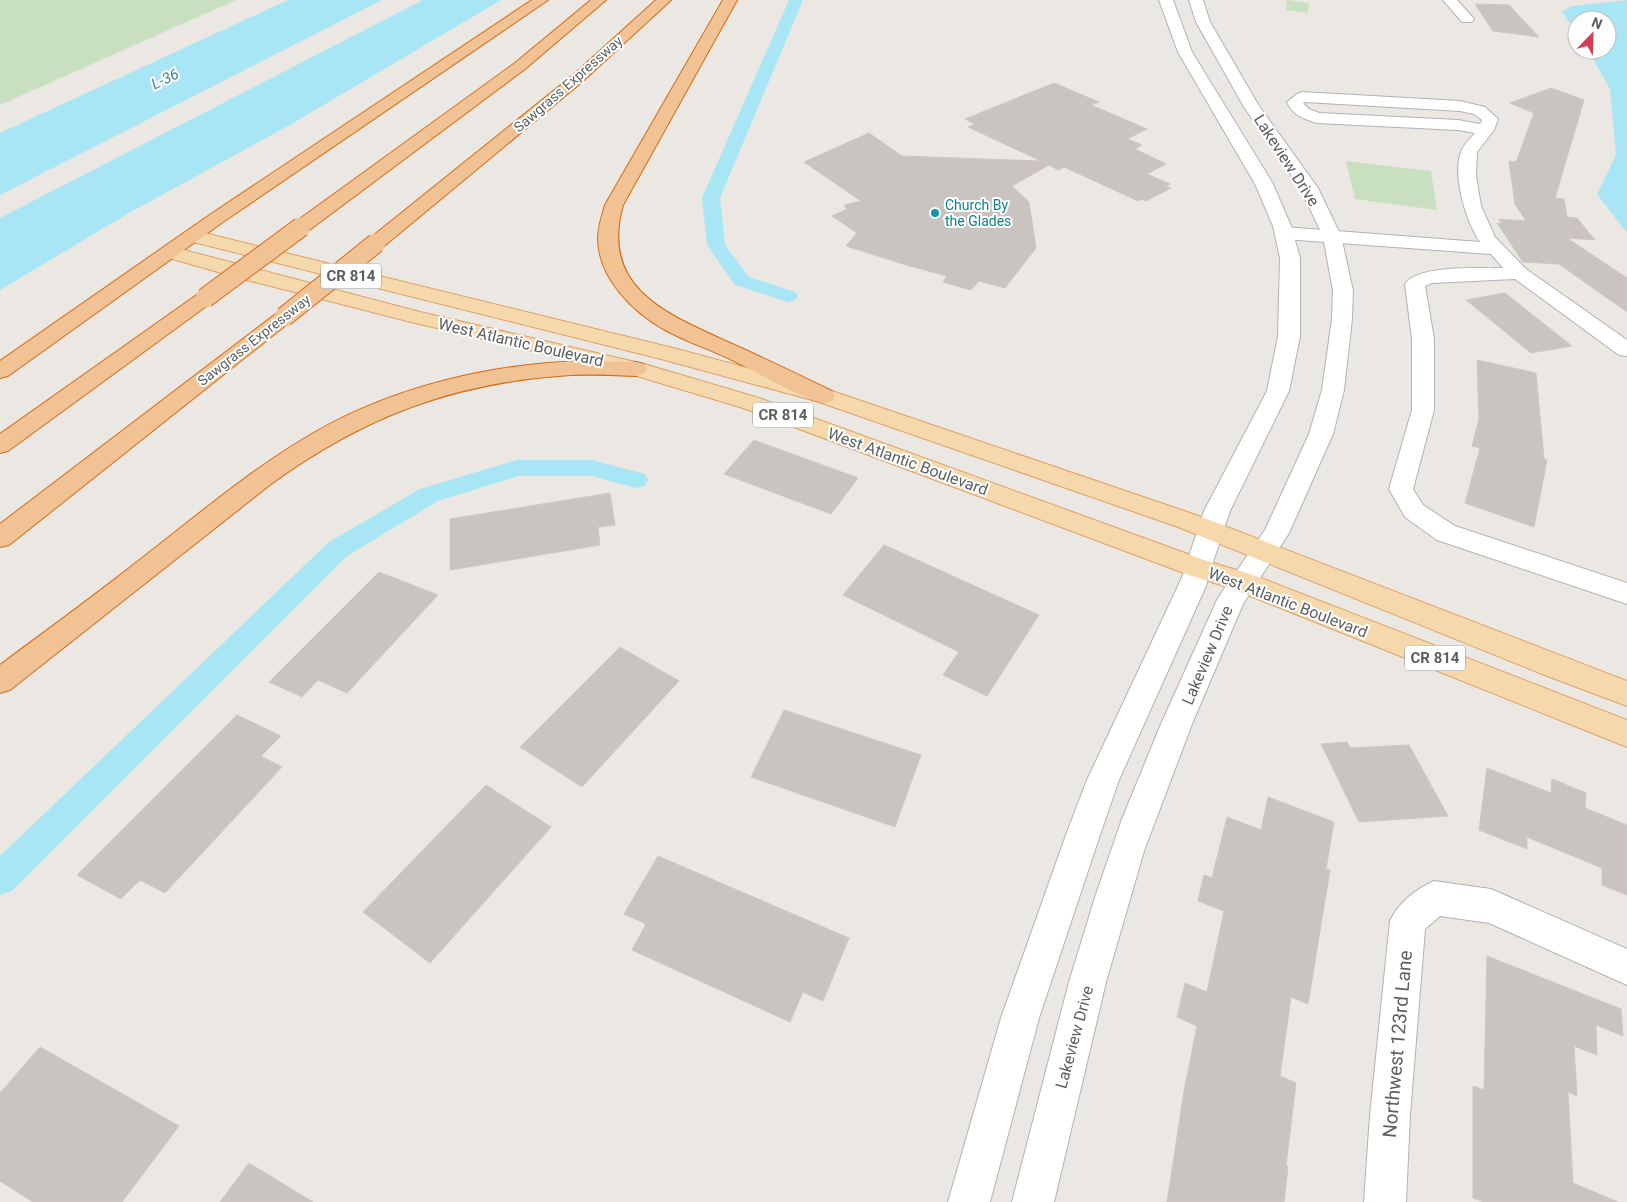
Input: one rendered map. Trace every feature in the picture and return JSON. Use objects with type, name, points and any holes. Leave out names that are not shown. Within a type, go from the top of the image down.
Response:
[{"type":"highway","points":[[0,371],[192,236],[541,0]]},
{"type":"highway","points":[[0,445],[206,298],[520,66],[599,0]]},
{"type":"highway","name":"Sawgrass Expressway","points":[[0,538],[376,243],[577,79],[664,0]]},
{"type":"highway","points":[[730,0],[614,205],[608,218],[606,232],[610,256],[614,268],[632,294],[664,320],[824,396]]},
{"type":"highway","points":[[0,681],[221,508],[298,453],[328,435],[419,397],[481,381],[557,369],[636,370]]},
{"type":"main road","name":"West Atlantic Boulevard","points":[[192,236],[659,352],[824,396],[1211,530],[1627,694]]},
{"type":"main road","name":"West Atlantic Boulevard","points":[[169,252],[409,315],[636,370],[751,403],[1198,568],[1243,582],[1627,734]]},
{"type":"street","name":"Lakeview Drive","points":[[969,1202],[1020,1018],[1103,780],[1192,586],[1217,511],[1278,391],[1289,336],[1290,258],[1281,224],[1264,184],[1186,52],[1172,20],[1166,0]]},
{"type":"street","name":"Lakeview Drive","points":[[1033,1202],[1073,1037],[1126,852],[1146,797],[1231,600],[1276,532],[1321,434],[1333,390],[1342,319],[1343,291],[1328,228],[1309,188],[1252,107],[1214,42],[1203,22],[1196,0]]},
{"type":"street","points":[[1450,0],[1466,19]]},
{"type":"street","points":[[1486,130],[1458,125],[1407,121],[1317,118],[1301,112],[1294,102],[1302,97],[1460,106],[1479,110],[1490,119],[1486,130],[1469,152],[1467,176],[1472,206],[1487,239],[1519,273],[1627,350]]},
{"type":"street","points":[[1281,224],[1496,249]]},
{"type":"street","points":[[1328,228],[1434,227]]},
{"type":"street","points":[[1464,229],[1483,230]]},
{"type":"street","points":[[1519,273],[1428,277],[1415,284],[1423,339],[1423,410],[1401,489],[1414,511],[1446,533],[1627,594]]},
{"type":"street","name":"Northwest 123rd Lane","points":[[1385,1202],[1390,1115],[1408,921],[1434,898],[1491,906],[1627,967]]},
{"type":"green space","points":[[0,0],[236,0],[0,105]]},
{"type":"green space","points":[[1287,0],[1309,3],[1308,13],[1286,10]]},
{"type":"green space","points":[[1346,161],[1431,171],[1437,210],[1355,199]]},
{"type":"water","name":"L-36","points":[[288,0],[382,0],[0,195],[0,133]]},
{"type":"water","points":[[423,0],[501,0],[288,126],[129,213],[0,290],[0,218]]},
{"type":"water","points":[[1627,0],[1627,233],[1597,194],[1616,155],[1610,89],[1594,60],[1617,60],[1617,10],[1567,10],[1567,19],[1562,12],[1572,6]]},
{"type":"building","points":[[1475,4],[1509,5],[1539,37],[1493,31]]},
{"type":"building","name":"Church By the Glades","points":[[1054,83],[1099,102],[1091,105],[1147,129],[1127,139],[1142,145],[1135,149],[1166,164],[1147,174],[1170,184],[1166,186],[1171,188],[1146,201],[1141,199],[1138,201],[1064,167],[1058,170],[1049,165],[1012,186],[1029,202],[1036,248],[1005,288],[979,281],[971,290],[943,282],[947,276],[846,246],[857,233],[832,216],[847,209],[844,205],[861,201],[804,162],[869,133],[902,156],[1041,161],[968,127],[975,124],[965,119]]},
{"type":"building","points":[[1551,88],[1584,100],[1555,198],[1564,199],[1567,217],[1577,218],[1595,240],[1567,238],[1627,278],[1627,312],[1559,264],[1523,262],[1497,223],[1502,224],[1499,219],[1526,221],[1515,204],[1509,161],[1516,162],[1534,113],[1510,103]]},
{"type":"building","points":[[1505,293],[1572,346],[1531,353],[1466,300]]},
{"type":"building","points":[[1477,360],[1536,373],[1544,459],[1547,460],[1534,527],[1465,503],[1480,448],[1472,446],[1479,419]]},
{"type":"building","points":[[754,440],[858,478],[831,514],[724,474]]},
{"type":"building","points":[[610,493],[615,525],[598,527],[600,545],[450,570],[450,519]]},
{"type":"building","points":[[884,545],[1039,615],[987,696],[943,675],[959,652],[843,595]]},
{"type":"building","points":[[379,572],[438,595],[347,693],[318,680],[302,697],[269,682]]},
{"type":"building","points":[[620,647],[679,681],[582,787],[520,747]]},
{"type":"building","points":[[784,710],[921,755],[895,827],[751,777]]},
{"type":"building","points":[[237,715],[281,736],[261,756],[282,767],[165,893],[140,880],[121,899],[77,875]]},
{"type":"building","points":[[1347,742],[1350,748],[1409,745],[1448,816],[1359,822],[1321,744]]},
{"type":"building","points":[[1487,768],[1551,793],[1552,779],[1586,793],[1585,808],[1627,825],[1627,895],[1602,885],[1602,868],[1527,837],[1527,849],[1479,830]]},
{"type":"building","points":[[486,785],[551,827],[430,963],[363,912]]},
{"type":"building","points":[[1268,797],[1334,822],[1326,869],[1330,870],[1308,1004],[1291,997],[1280,1076],[1296,1083],[1286,1166],[1288,1167],[1284,1202],[1167,1202],[1184,1091],[1197,1026],[1177,1017],[1185,983],[1207,992],[1224,911],[1198,901],[1204,875],[1212,878],[1227,817],[1261,830]]},
{"type":"building","points":[[658,856],[849,938],[823,1001],[803,992],[790,1022],[632,950],[646,924],[624,914]]},
{"type":"building","points":[[1487,956],[1621,1009],[1623,1036],[1596,1025],[1597,1055],[1574,1046],[1577,1096],[1568,1092],[1573,1183],[1618,1202],[1484,1202],[1473,1198],[1473,1086],[1484,1090]]},
{"type":"building","points":[[40,1047],[179,1126],[122,1202],[33,1202],[0,1181],[0,1093]]},
{"type":"building","points":[[249,1163],[313,1202],[220,1202]]},
{"type":"waterway","points":[[788,296],[742,281],[716,245],[711,198],[796,0]]},
{"type":"waterway","points":[[0,879],[338,549],[429,495],[517,468],[592,468],[636,480]]},
{"type":"place","name":"Church By the Glades","points":[[935,213]]}]
